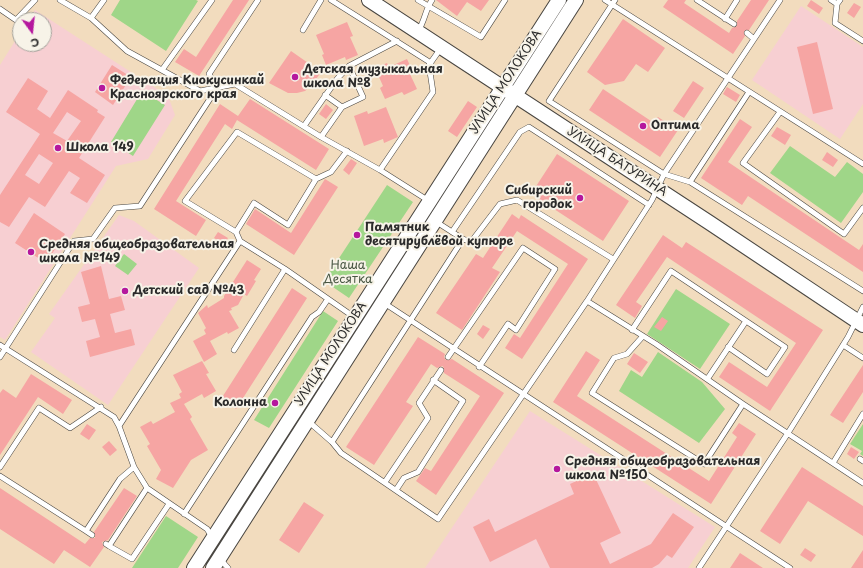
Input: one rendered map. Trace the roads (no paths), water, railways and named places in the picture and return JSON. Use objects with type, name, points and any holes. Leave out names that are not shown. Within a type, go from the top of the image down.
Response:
[{"type":"main road","name":"УЛИЦА БАТУРИНА","points":[[369,0],[657,188],[859,323]]},
{"type":"main road","name":"УЛИЦА МОЛОКОВА","points":[[194,568],[558,0]]},
{"type":"main road","name":"УЛИЦА МОЛОКОВА","points":[[220,565],[307,420],[576,0]]},
{"type":"lane","points":[[0,9],[16,20],[35,0]]},
{"type":"lane","points":[[60,0],[91,18],[127,51],[200,91],[235,84],[321,137],[380,170],[430,201]]},
{"type":"lane","points":[[91,18],[104,0]]},
{"type":"lane","points":[[162,70],[212,0]]},
{"type":"lane","points":[[217,88],[209,74],[258,0]]},
{"type":"lane","points":[[303,30],[321,0]]},
{"type":"lane","points":[[331,0],[430,63]]},
{"type":"lane","points":[[418,0],[481,37],[505,0]]},
{"type":"lane","points":[[418,32],[423,24],[428,6],[432,0]]},
{"type":"lane","points":[[605,0],[613,2],[749,92],[863,164]]},
{"type":"lane","points":[[697,0],[734,24]]},
{"type":"lane","points":[[725,19],[737,0]]},
{"type":"lane","points":[[307,420],[332,442],[341,453],[438,519],[587,301],[649,205],[664,174],[727,77],[780,0]]},
{"type":"lane","points":[[831,0],[838,2],[835,23],[863,41]]},
{"type":"lane","points":[[613,2],[549,101],[664,174],[690,182],[863,291]]},
{"type":"lane","points":[[747,33],[754,39]]},
{"type":"lane","points":[[304,126],[325,95],[349,66],[397,41]]},
{"type":"lane","points":[[380,170],[433,92],[429,65],[441,47]]},
{"type":"lane","points":[[321,137],[342,107],[363,97],[349,66]]},
{"type":"lane","points":[[0,357],[74,241],[93,239],[115,208],[140,206],[217,88]]},
{"type":"lane","points":[[690,182],[749,92]]},
{"type":"lane","points":[[325,95],[342,107]]},
{"type":"lane","points":[[780,112],[743,163],[844,234],[863,208]]},
{"type":"lane","points":[[452,232],[520,132],[529,127],[649,205]]},
{"type":"lane","points":[[316,179],[236,132],[185,201],[236,232],[240,241],[285,269],[354,317]]},
{"type":"lane","points":[[236,232],[254,203],[288,225],[316,179],[331,172],[347,151]]},
{"type":"lane","points":[[434,220],[463,239],[471,242],[500,204],[517,200],[613,259]]},
{"type":"lane","points":[[332,442],[463,239]]},
{"type":"lane","points":[[119,426],[240,241]]},
{"type":"lane","points":[[448,357],[523,248],[555,270],[516,330],[508,324],[479,367]]},
{"type":"lane","points":[[234,350],[285,269]]},
{"type":"lane","points":[[632,330],[671,271],[785,347],[767,374],[728,348]]},
{"type":"lane","points":[[184,514],[312,317],[319,312],[328,299]]},
{"type":"lane","points":[[587,301],[708,378],[743,404],[863,483]]},
{"type":"lane","points":[[382,302],[479,367],[726,525],[790,568]]},
{"type":"lane","points":[[699,568],[788,433],[843,345],[859,323],[863,307]]},
{"type":"lane","points":[[708,378],[746,321]]},
{"type":"lane","points":[[644,336],[627,354],[614,358],[592,393],[704,464],[743,404]]},
{"type":"lane","points":[[0,345],[101,407],[114,417],[119,426],[134,467],[147,488],[207,529],[213,539]]},
{"type":"lane","points":[[843,345],[863,358]]},
{"type":"lane","points":[[385,482],[428,418],[419,403],[441,370]]},
{"type":"lane","points":[[396,490],[404,478],[418,472],[464,401],[433,380]]},
{"type":"lane","points":[[0,467],[39,408],[70,428],[101,407]]},
{"type":"lane","points":[[833,463],[863,414]]},
{"type":"lane","points":[[86,531],[120,479],[134,467]]},
{"type":"lane","points":[[0,476],[92,535]]},
{"type":"lane","points":[[147,488],[108,545],[132,559],[169,504]]},
{"type":"place","name":"Детская музыкальная школа №8","points":[[295,77]]},
{"type":"place","name":"Федерация Киокусинкай Красноярского края","points":[[102,88]]},
{"type":"place","name":"Оптима","points":[[643,126]]},
{"type":"place","name":"Школа 149","points":[[58,148]]},
{"type":"place","name":"Сибирский городок","points":[[580,198]]},
{"type":"place","name":"Памятник десятирублёвой купюре","points":[[357,235]]},
{"type":"place","name":"Средняя общеобразовательная школа №149","points":[[31,252]]},
{"type":"place","name":"Детский сад №43","points":[[125,291]]},
{"type":"place","name":"Колонна","points":[[275,403]]},
{"type":"place","name":"Средняя общеобразовательная школа №150","points":[[557,469]]},
{"type":"park label","name":"Наша Десятка","points":[[348,273]]}]
